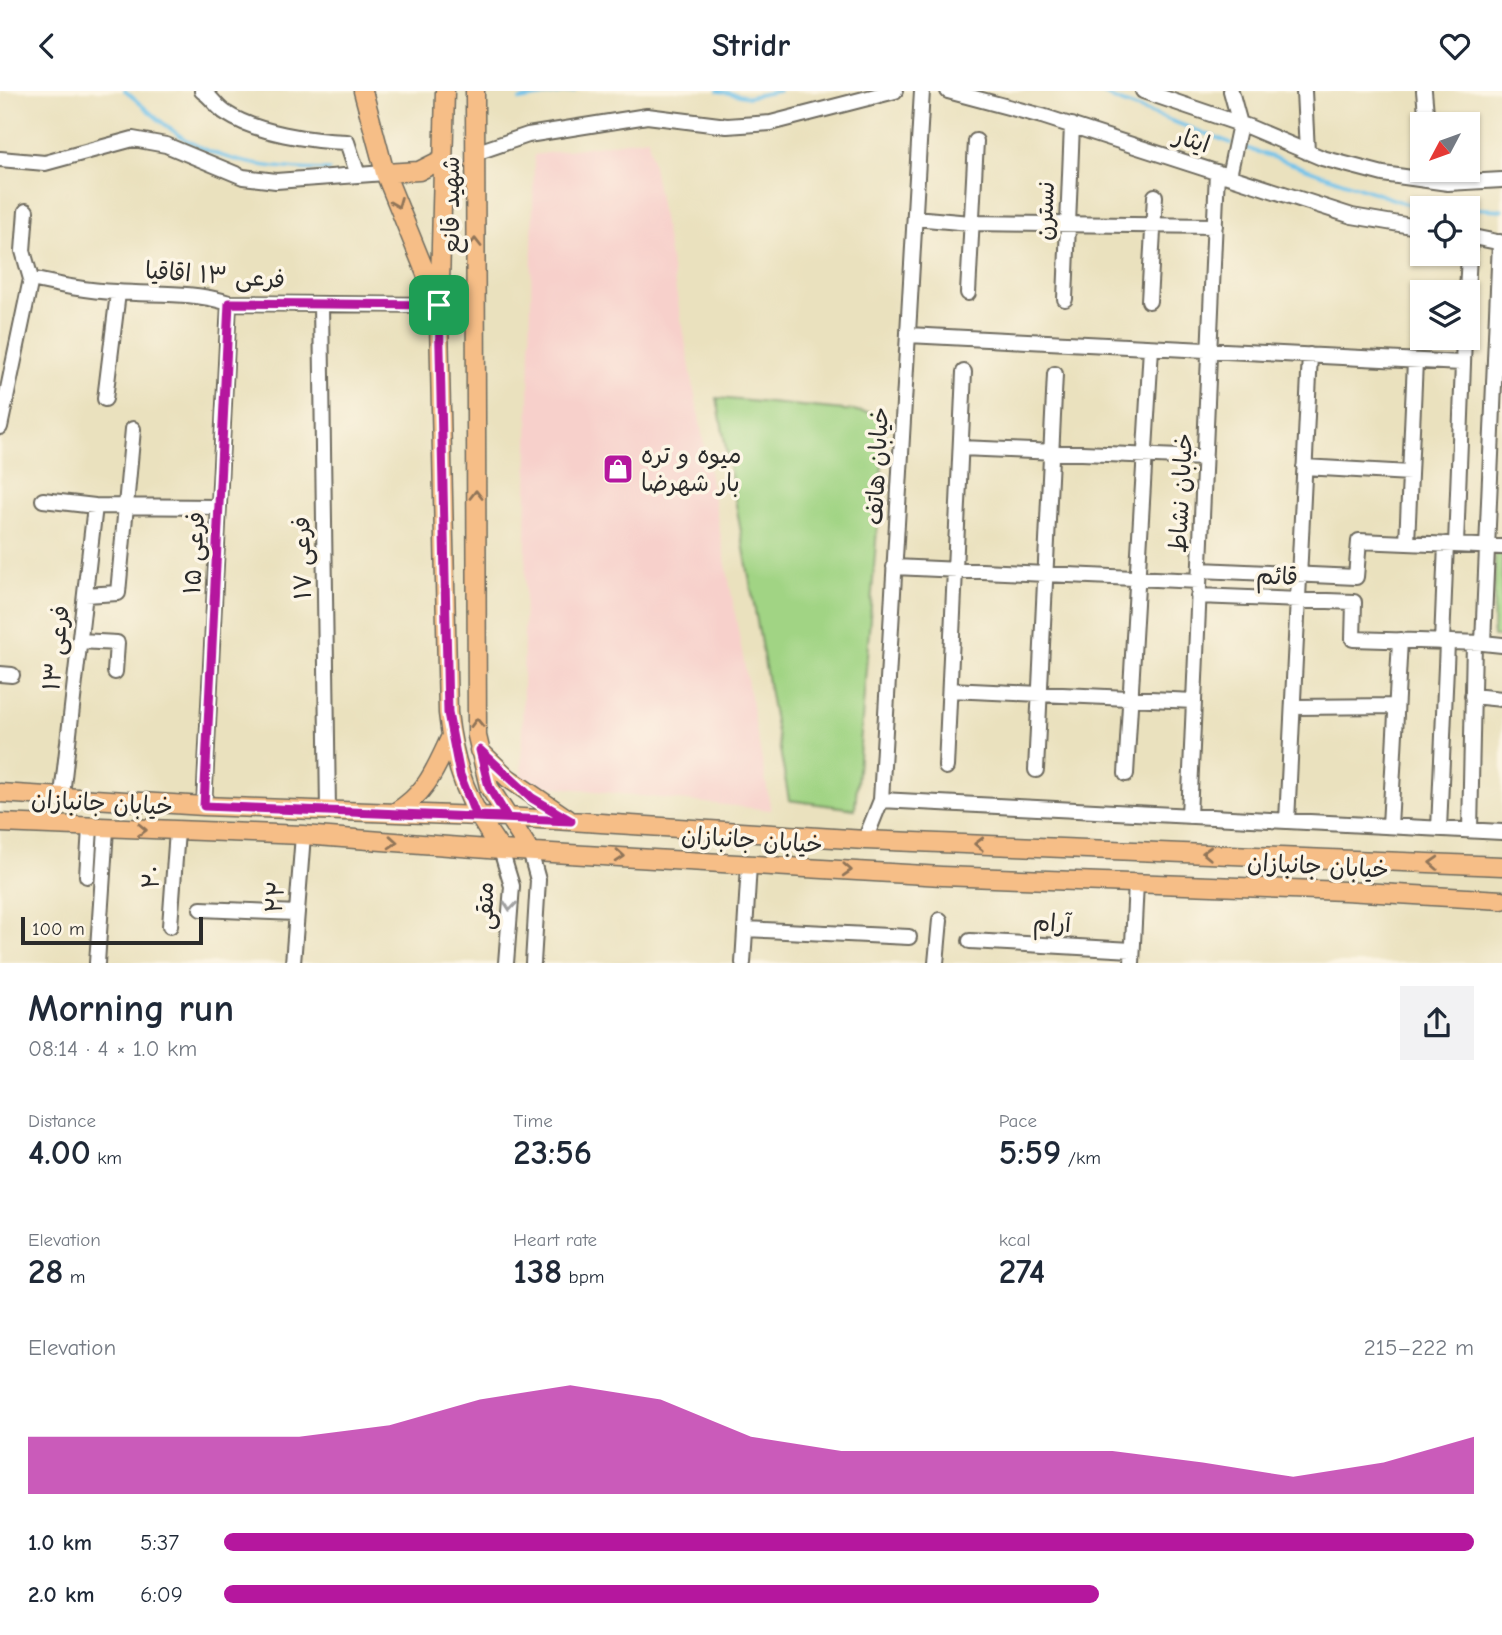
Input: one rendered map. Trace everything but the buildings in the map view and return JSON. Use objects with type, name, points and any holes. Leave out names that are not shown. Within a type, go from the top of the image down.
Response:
[{"type":"main road","points":[[363,91],[385,173],[439,305]]},
{"type":"main road","name":"شهید قانع","points":[[445,91],[439,305],[451,736],[460,775],[476,816],[501,850]]},
{"type":"main road","name":"شهید قانع","points":[[475,91],[480,750],[489,787],[530,851]]},
{"type":"main road","points":[[385,173],[419,171],[441,160]]},
{"type":"main road","points":[[394,813],[415,800],[430,779],[451,736]]},
{"type":"main road","points":[[480,750],[532,798],[571,821]]},
{"type":"main road","name":"خیابان جانبازان","points":[[0,793],[204,806],[507,817],[865,840],[1502,866]]},
{"type":"main road","points":[[359,839],[368,827],[362,812]]},
{"type":"main road","name":"خیابان جانبازان","points":[[0,823],[98,829],[303,835],[749,865],[1502,900]]},
{"type":"main road","points":[[1345,891],[1360,878],[1358,868],[1346,858]]},
{"type":"main road","points":[[1392,861],[1383,863],[1378,877],[1392,893]]},
{"type":"street","points":[[475,153],[528,135],[647,116],[727,126],[771,123],[895,91]]},
{"type":"street","name":"خیابان هاتف","points":[[865,840],[881,800],[922,91]]},
{"type":"street","name":"ایثار","points":[[948,91],[1072,125],[1352,216],[1410,226]]},
{"type":"street","points":[[1143,91],[1307,152],[1383,174],[1410,175]]},
{"type":"street","points":[[1231,91],[1239,128]]},
{"type":"street","points":[[1304,91],[1307,152]]},
{"type":"street","points":[[1424,91],[1426,112]]},
{"type":"street","points":[[208,92],[225,113],[266,128],[304,140],[347,142],[357,172]]},
{"type":"street","name":"نسترن","points":[[1065,299],[1072,125]]},
{"type":"street","name":"خیابان نشاط","points":[[1189,816],[1215,226],[1223,174],[1234,151],[1239,128]]},
{"type":"street","points":[[0,159],[45,163],[133,139],[166,145],[243,177],[276,181],[338,177],[357,172],[385,173]]},
{"type":"street","points":[[968,293],[976,141]]},
{"type":"street","points":[[1480,178],[1502,180]]},
{"type":"street","points":[[1149,301],[1155,196]]},
{"type":"street","points":[[0,427],[31,279],[23,251],[26,211]]},
{"type":"street","points":[[915,218],[970,223],[1215,226]]},
{"type":"street","points":[[1469,830],[1472,697],[1494,547],[1501,242],[1480,238]]},
{"type":"street","name":"فرعی ۱۳ اقاقیا","points":[[31,279],[118,293],[167,291],[229,303],[439,305]]},
{"type":"street","points":[[105,398],[118,293]]},
{"type":"street","name":"فرعی ۱۵","points":[[204,806],[229,303]]},
{"type":"street","name":"فرعی ۱۷","points":[[321,304],[328,811]]},
{"type":"street","points":[[908,335],[1462,363]]},
{"type":"street","points":[[1126,773],[1151,348]]},
{"type":"street","points":[[1439,829],[1445,642],[1463,350]]},
{"type":"street","points":[[1287,821],[1310,355]]},
{"type":"street","points":[[1406,543],[1415,361]]},
{"type":"street","points":[[946,767],[964,372]]},
{"type":"street","points":[[1036,770],[1049,451],[1055,374]]},
{"type":"street","points":[[85,595],[118,593],[133,429]]},
{"type":"street","points":[[961,448],[1205,458]]},
{"type":"street","points":[[1304,467],[1410,473]]},
{"type":"street","points":[[43,500],[95,506],[219,507]]},
{"type":"street","name":"فرعی ۱۳","points":[[62,795],[95,506]]},
{"type":"street","points":[[894,567],[1199,582],[1299,574],[1356,577],[1359,541],[1494,547]]},
{"type":"street","name":"قائم","points":[[1199,582],[1298,600],[1353,602],[1353,639],[1400,640]]},
{"type":"street","points":[[1390,826],[1400,640],[1502,645]]},
{"type":"street","points":[[80,641],[117,643],[115,672]]},
{"type":"street","points":[[950,690],[1194,701]]},
{"type":"street","points":[[1472,697],[1502,699]]},
{"type":"street","points":[[1294,707],[1396,706]]},
{"type":"street","points":[[881,800],[1502,832]]},
{"type":"street","points":[[88,876],[98,829]]},
{"type":"street","points":[[97,963],[98,829]]},
{"type":"street","name":"۲۰","points":[[170,926],[177,831]]},
{"type":"street","name":"۲۲","points":[[293,963],[303,835]]},
{"type":"street","name":"متقی","points":[[501,850],[512,885],[506,963]]},
{"type":"street","name":"متقی","points":[[530,851],[538,880],[533,963]]},
{"type":"street","points":[[743,963],[749,865]]},
{"type":"street","points":[[1132,956],[1136,883]]},
{"type":"street","points":[[201,909],[297,913]]},
{"type":"street","points":[[936,963],[940,921]]},
{"type":"street","points":[[745,929],[908,937]]},
{"type":"street","name":"آرام","points":[[970,941],[1132,956]]},
{"type":"shaded area","name":"میوه و تره بار شهرضا","points":[[648,138],[771,810],[521,783],[534,155]]},
{"type":"green space","points":[[717,398],[886,414],[855,809],[789,800]]},
{"type":"green space","points":[[1495,554],[1502,554],[1502,637],[1493,637]]},
{"type":"waterway","points":[[125,91],[173,131],[206,150],[258,165],[329,170]]},
{"type":"waterway","points":[[520,100],[574,91]]},
{"type":"waterway","points":[[718,91],[748,97],[779,91]]},
{"type":"waterway","points":[[1098,91],[1115,100],[1231,143]]},
{"type":"waterway","points":[[1238,145],[1407,204],[1502,210]]},
{"type":"place","name":"میوه و تره بار شهرضا","points":[[618,469]]},
{"type":"route","points":[[229,303],[439,305],[448,713],[460,775],[476,816],[507,817],[489,787],[480,750],[532,798],[571,821],[204,806],[229,303]]}]
